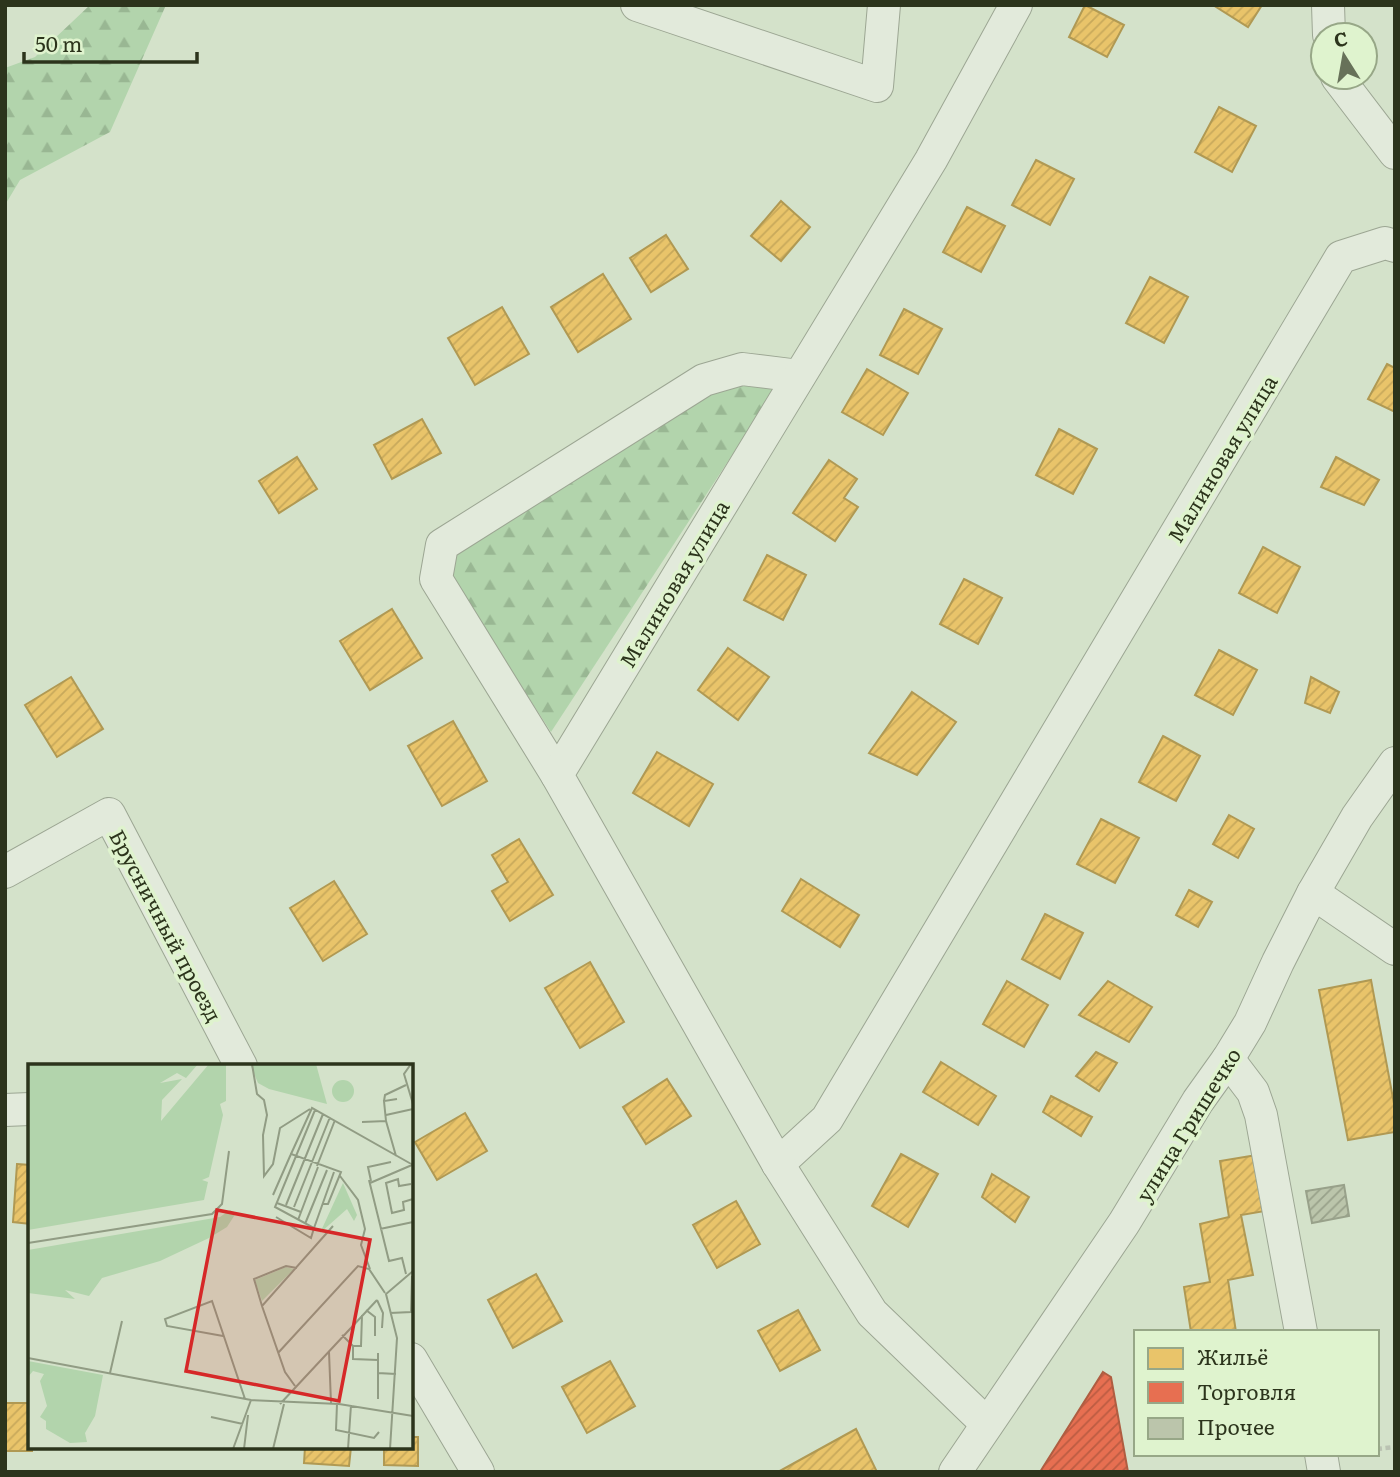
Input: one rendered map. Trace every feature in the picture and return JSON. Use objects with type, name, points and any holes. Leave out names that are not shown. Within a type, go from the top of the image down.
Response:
[{"type":"street","points":[[637,5],[877,86],[884,5]]},
{"type":"street","name":"Малиновая улица","points":[[556,775],[930,160],[1016,5]]},
{"type":"street","points":[[1348,91],[1395,153]]},
{"type":"street","name":"Малиновая улица","points":[[778,1164],[827,1119],[1340,257],[1385,243],[1395,246]]},
{"type":"street","points":[[800,376],[741,369],[704,380],[442,545],[436,579],[556,775],[778,1164],[872,1313],[988,1424]]},
{"type":"street","name":"улица Гришечко","points":[[955,1472],[1124,1223],[1198,1101],[1228,1059],[1250,1023],[1313,893],[1357,817],[1395,763]]},
{"type":"street","name":"Брусничный проезд","points":[[5,872],[109,814],[240,1064]]},
{"type":"street","points":[[1313,893],[1395,949]]},
{"type":"street","points":[[1228,1059],[1253,1091],[1261,1115],[1301,1330]]},
{"type":"street","points":[[5,1110],[28,1109]]},
{"type":"street","points":[[413,1362],[478,1472]]},
{"type":"green space","points":[[90,5],[166,5],[110,132],[20,180],[5,205],[5,68],[35,57]]},
{"type":"green space","points":[[746,378],[774,391],[551,732],[451,578],[454,552],[701,392]]},
{"type":"building: Жильё","points":[[1085,5],[1124,25],[1107,57],[1069,37]]},
{"type":"building: Жильё","points":[[1213,5],[1262,5],[1248,27]]},
{"type":"building: Жильё","points":[[1219,107],[1256,126],[1232,172],[1195,152]]},
{"type":"building: Жильё","points":[[1036,160],[1074,179],[1050,225],[1012,205]]},
{"type":"building: Жильё","points":[[781,201],[810,227],[781,261],[751,236]]},
{"type":"building: Жильё","points":[[967,207],[1005,226],[981,272],[943,252]]},
{"type":"building: Жильё","points":[[666,235],[688,269],[651,292],[630,258]]},
{"type":"building: Жильё","points":[[603,274],[631,319],[578,352],[551,307]]},
{"type":"building: Жильё","points":[[1150,277],[1188,297],[1164,343],[1126,323]]},
{"type":"building: Жильё","points":[[502,307],[529,354],[475,385],[448,338]]},
{"type":"building: Жильё","points":[[904,309],[942,329],[918,374],[880,355]]},
{"type":"building: Жильё","points":[[1387,364],[1395,368],[1395,412],[1368,399]]},
{"type":"building: Жильё","points":[[867,369],[908,393],[883,435],[842,412]]},
{"type":"building: Жильё","points":[[422,419],[441,453],[392,479],[374,445]]},
{"type":"building: Жильё","points":[[1059,429],[1097,449],[1073,494],[1036,475]]},
{"type":"building: Жильё","points":[[297,457],[317,489],[279,513],[259,481]]},
{"type":"building: Жильё","points":[[1336,457],[1379,480],[1364,505],[1321,487]]},
{"type":"building: Жильё","points":[[829,460],[857,479],[844,498],[858,507],[835,541],[793,513]]},
{"type":"building: Жильё","points":[[1263,547],[1300,567],[1277,613],[1239,593]]},
{"type":"building: Жильё","points":[[767,555],[806,575],[783,620],[744,600]]},
{"type":"building: Жильё","points":[[964,579],[1002,598],[978,644],[940,624]]},
{"type":"building: Жильё","points":[[392,609],[422,658],[370,690],[340,641]]},
{"type":"building: Жильё","points":[[728,648],[769,677],[738,720],[698,690]]},
{"type":"building: Жильё","points":[[1219,650],[1257,670],[1233,715],[1195,695]]},
{"type":"building: Жильё","points":[[71,677],[103,729],[57,757],[25,705]]},
{"type":"building: Жильё","points":[[1311,677],[1339,692],[1330,713],[1305,703]]},
{"type":"building: Жильё","points":[[912,692],[956,722],[917,775],[869,753]]},
{"type":"building: Жильё","points":[[453,721],[487,781],[442,806],[408,746]]},
{"type":"building: Жильё","points":[[1163,736],[1200,756],[1176,801],[1139,782]]},
{"type":"building: Жильё","points":[[657,752],[713,784],[689,826],[633,793]]},
{"type":"building: Жильё","points":[[1229,815],[1254,829],[1238,858],[1213,844]]},
{"type":"building: Жильё","points":[[1101,819],[1139,838],[1115,883],[1077,864]]},
{"type":"building: Жильё","points":[[519,839],[553,895],[510,921],[492,891],[508,882],[492,855]]},
{"type":"building: Жильё","points":[[801,879],[859,915],[840,947],[782,911]]},
{"type":"building: Жильё","points":[[334,881],[367,934],[323,961],[290,908]]},
{"type":"building: Жильё","points":[[1189,890],[1212,902],[1198,927],[1176,915]]},
{"type":"building: Жильё","points":[[1045,914],[1083,933],[1060,979],[1022,959]]},
{"type":"building: Жильё","points":[[590,962],[624,1022],[580,1048],[545,988]]},
{"type":"building: Жильё","points":[[1371,980],[1395,1109],[1395,1132],[1348,1140],[1319,990]]},
{"type":"building: Жильё","points":[[1007,981],[1048,1005],[1024,1047],[983,1024]]},
{"type":"building: Жильё","points":[[1108,981],[1152,1007],[1129,1042],[1079,1015]]},
{"type":"building: Жильё","points":[[1096,1052],[1117,1063],[1099,1091],[1076,1076]]},
{"type":"building: Жильё","points":[[941,1062],[996,1096],[978,1125],[923,1092]]},
{"type":"building: Жильё","points":[[667,1079],[691,1116],[646,1144],[623,1107]]},
{"type":"building: Жильё","points":[[1051,1096],[1092,1117],[1081,1136],[1043,1112]]},
{"type":"building: Жильё","points":[[465,1113],[487,1151],[437,1180],[415,1142]]},
{"type":"building: Жильё","points":[[901,1154],[938,1174],[908,1227],[872,1206]]},
{"type":"building: Жильё","points":[[1263,1154],[1271,1210],[1241,1215],[1253,1275],[1228,1280],[1236,1330],[1191,1330],[1184,1287],[1210,1282],[1200,1224],[1229,1217],[1220,1161]]},
{"type":"building: Жильё","points":[[17,1164],[28,1165],[28,1224],[13,1222]]},
{"type":"building: Жильё","points":[[992,1174],[1029,1197],[1015,1222],[982,1197]]},
{"type":"building: Жильё","points":[[736,1201],[760,1244],[717,1268],[693,1225]]},
{"type":"building: Жильё","points":[[536,1274],[562,1321],[513,1348],[488,1300]]},
{"type":"building: Жильё","points":[[798,1310],[820,1350],[780,1371],[758,1331]]},
{"type":"building: Жильё","points":[[610,1361],[635,1406],[587,1433],[562,1387]]},
{"type":"building: Жильё","points":[[5,1403],[28,1403],[28,1449],[32,1451],[5,1451]]},
{"type":"building: Жильё","points":[[856,1429],[877,1472],[778,1472]]},
{"type":"building: Жильё","points":[[413,1437],[418,1437],[418,1466],[384,1465],[384,1449],[413,1449]]},
{"type":"building: Жильё","points":[[305,1449],[351,1449],[349,1466],[304,1463]]},
{"type":"building: Торговля","points":[[1103,1372],[1111,1377],[1128,1472],[1040,1472]]},
{"type":"building: Прочее","points":[[1344,1185],[1349,1216],[1312,1223],[1306,1191]]}]
